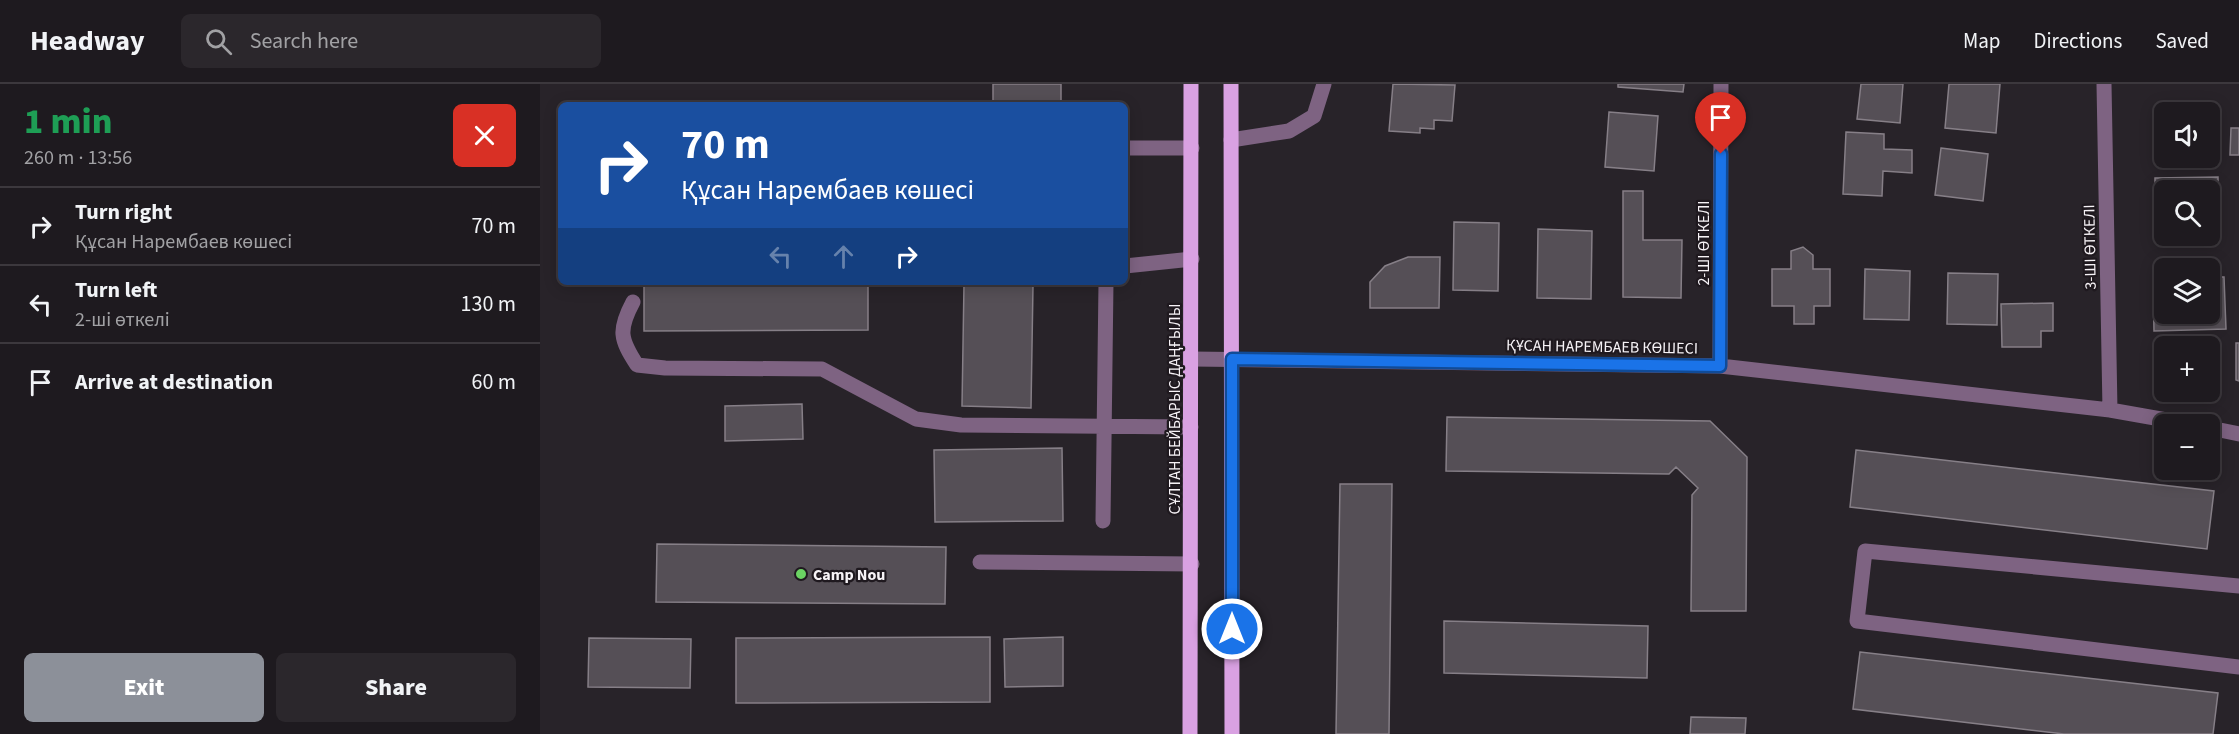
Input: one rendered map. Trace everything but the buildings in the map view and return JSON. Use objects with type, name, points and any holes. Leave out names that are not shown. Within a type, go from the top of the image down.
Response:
[{"type":"main road","name":"СҰЛТАН БЕЙБАРЫС ДАҢҒЫЛЫ","points":[[1190,734],[1191,84]]},
{"type":"main road","points":[[1231,84],[1232,734]]},
{"type":"street","points":[[1231,140],[1289,131],[1314,116],[1324,84]]},
{"type":"street","name":"2-ШІ ӨТКЕЛІ","points":[[1720,366],[1721,84]]},
{"type":"street","name":"3-ШІ ӨТКЕЛІ","points":[[2104,84],[2110,410]]},
{"type":"street","points":[[1128,148],[1192,148]]},
{"type":"street","points":[[1128,266],[1192,259]]},
{"type":"street","points":[[1103,521],[1106,285]]},
{"type":"street","points":[[633,302],[623,321],[624,345],[638,365],[665,368],[822,369],[916,419],[961,425],[1191,427]]},
{"type":"street","name":"ҚҰСАН НАРЕМБАЕВ КӨШЕСІ","points":[[1192,358],[1720,366],[2110,410],[2154,418]]},
{"type":"street","points":[[2220,430],[2239,434]]},
{"type":"street","points":[[2239,586],[1865,551],[1857,621],[2239,667]]},
{"type":"street","points":[[980,562],[1192,564]]},
{"type":"place","name":"Camp Nou","points":[[801,574]]},
{"type":"route","points":[[1232,629],[1232,359],[1720,366],[1721,154]]}]
